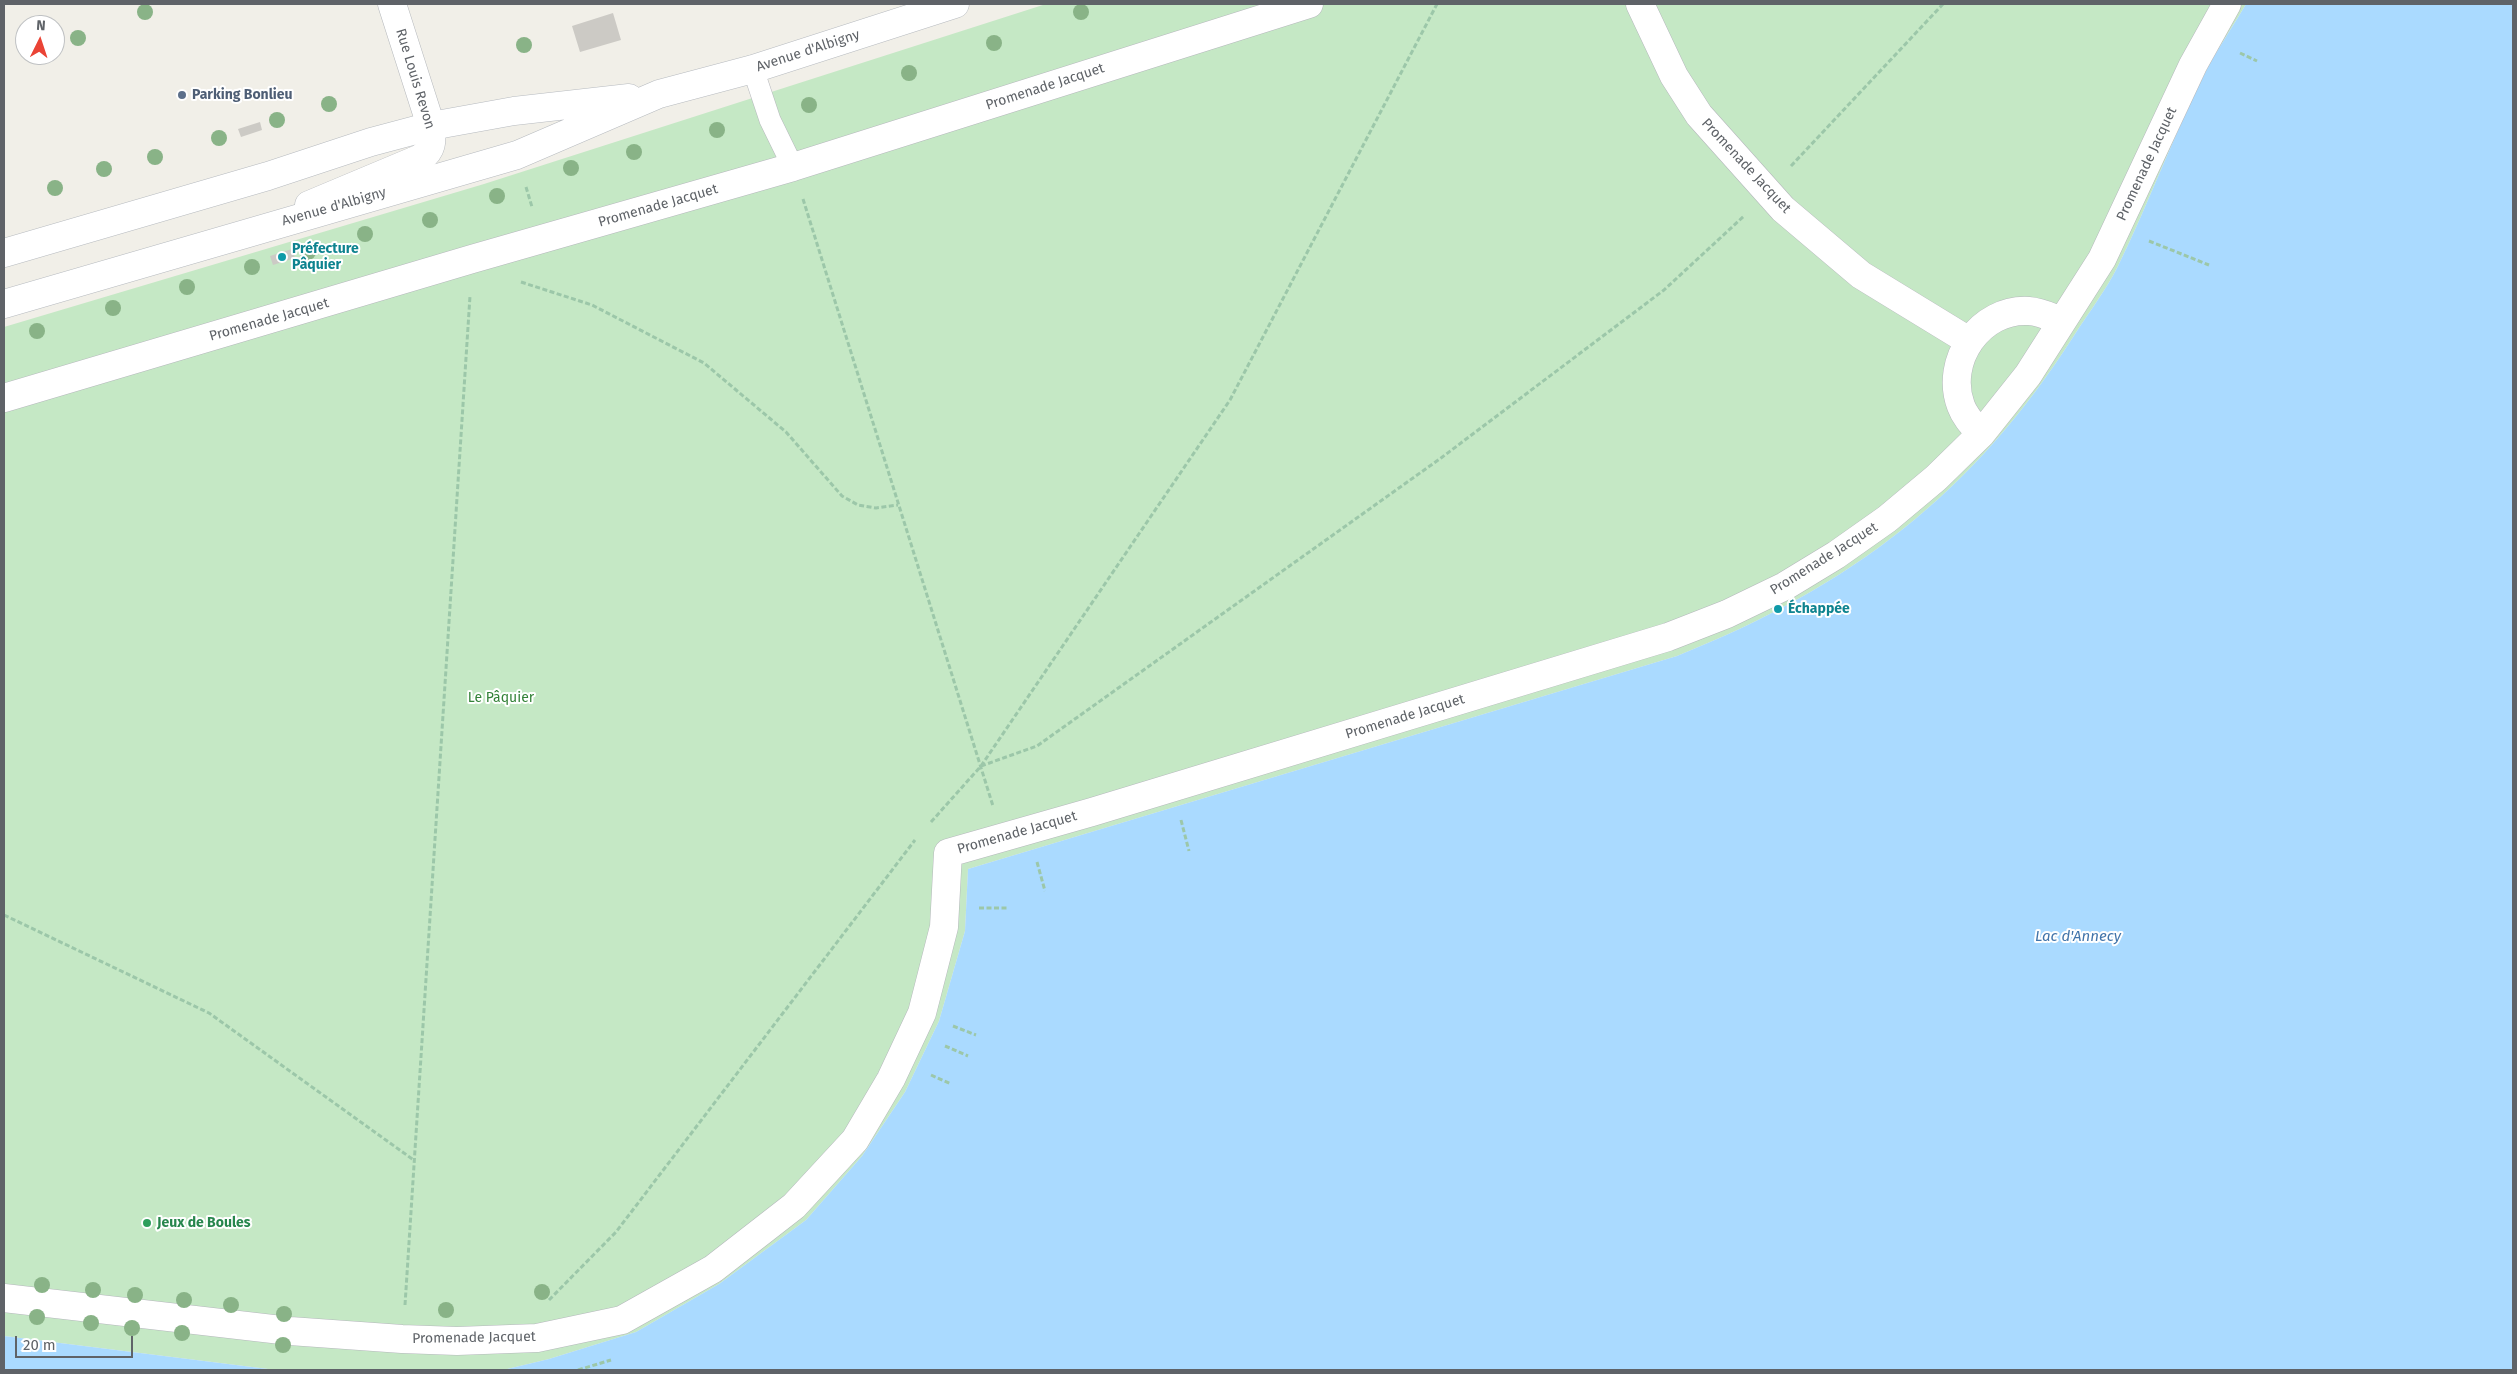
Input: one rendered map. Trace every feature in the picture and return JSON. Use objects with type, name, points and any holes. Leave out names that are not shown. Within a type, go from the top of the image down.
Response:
[{"type":"street","name":"Rue Louis Revon","points":[[234,237],[421,158],[429,152],[432,144],[431,126],[392,4]]},
{"type":"street","name":"Avenue d'Albigny","points":[[4,253],[268,176],[371,142],[431,126],[514,111],[659,94],[753,69],[955,4]]},
{"type":"street","name":"Promenade Jacquet","points":[[4,398],[472,259],[794,167],[1309,4]]},
{"type":"street","name":"Promenade Jacquet","points":[[1640,4],[1674,76],[1699,115],[1783,209],[1861,275],[1969,341]]},
{"type":"street","name":"Promenade Jacquet","points":[[4,1298],[290,1331],[457,1341],[537,1338],[622,1320],[713,1268],[794,1206],[855,1140],[891,1079],[922,1013],[944,927],[948,853],[1002,836],[1092,812],[1668,637],[1727,614],[1785,586],[1836,555],[1887,519],[1936,478],[1981,434],[2028,375],[2102,259],[2193,65],[2227,4]]},
{"type":"street","name":"Avenue d'Albigny","points":[[4,304],[516,155],[659,94]]},
{"type":"street","points":[[1981,434],[1965,414],[1957,390],[1957,373],[1961,356],[1969,341],[1980,328],[1995,318],[2012,313],[2029,311],[2046,314],[2062,322]]},
{"type":"lane","points":[[753,69],[770,120],[794,167]]},
{"type":"path","points":[[930,823],[980,766],[1230,400],[1437,4]]},
{"type":"path","points":[[980,766],[1037,746],[1441,458],[1664,290],[1768,191],[1943,4]]},
{"type":"path","points":[[2231,49],[2257,61]]},
{"type":"path","points":[[794,167],[1002,836]]},
{"type":"path","points":[[402,1339],[472,259]]},
{"type":"path","points":[[519,281],[592,305],[704,363],[786,432],[842,496],[858,505],[876,508],[898,505]]},
{"type":"path","points":[[548,1301],[616,1232],[918,837]]},
{"type":"path","points":[[1042,856],[1036,858],[1045,891]]},
{"type":"path","points":[[975,908],[1009,908]]},
{"type":"path","points":[[4,915],[209,1013],[415,1161]]},
{"type":"path","points":[[946,1023],[976,1034]]},
{"type":"path","points":[[937,1043],[968,1056]]},
{"type":"path","points":[[925,1072],[951,1084]]},
{"type":"green space","name":"Le Pâquier","points":[[1046,4],[2246,4],[2205,73],[2129,242],[2103,292],[2036,391],[1994,442],[1950,488],[1903,529],[1853,566],[1799,599],[1740,629],[1677,656],[968,869],[965,931],[939,1021],[905,1092],[862,1156],[806,1220],[719,1284],[636,1332],[549,1359],[503,1370],[276,1370],[4,1336],[4,327],[484,184]]},
{"type":"water","name":"Lac d'Annecy","points":[[2246,4],[2513,4],[2513,1370],[503,1370],[549,1359],[636,1332],[719,1284],[806,1220],[862,1156],[905,1092],[939,1021],[965,931],[968,869],[1677,656],[1740,629],[1799,599],[1853,566],[1903,529],[1950,488],[1994,442],[2036,391],[2103,292],[2129,242],[2205,73]]},
{"type":"water","points":[[4,1336],[276,1370],[4,1370]]},
{"type":"building","points":[[613,13],[621,40],[580,52],[572,26]]},
{"type":"building","points":[[260,122],[262,130],[241,137],[238,129]]},
{"type":"building","name":"Préfecture Pâquier","points":[[292,249],[295,258],[273,265],[270,256]]},
{"type":"place","name":"Parking Bonlieu","points":[[182,95]]},
{"type":"place","name":"Préfecture Pâquier","points":[[282,257]]},
{"type":"place","name":"Échappée","points":[[1778,609]]},
{"type":"place","name":"Jeux de Boules","points":[[147,1223]]}]
